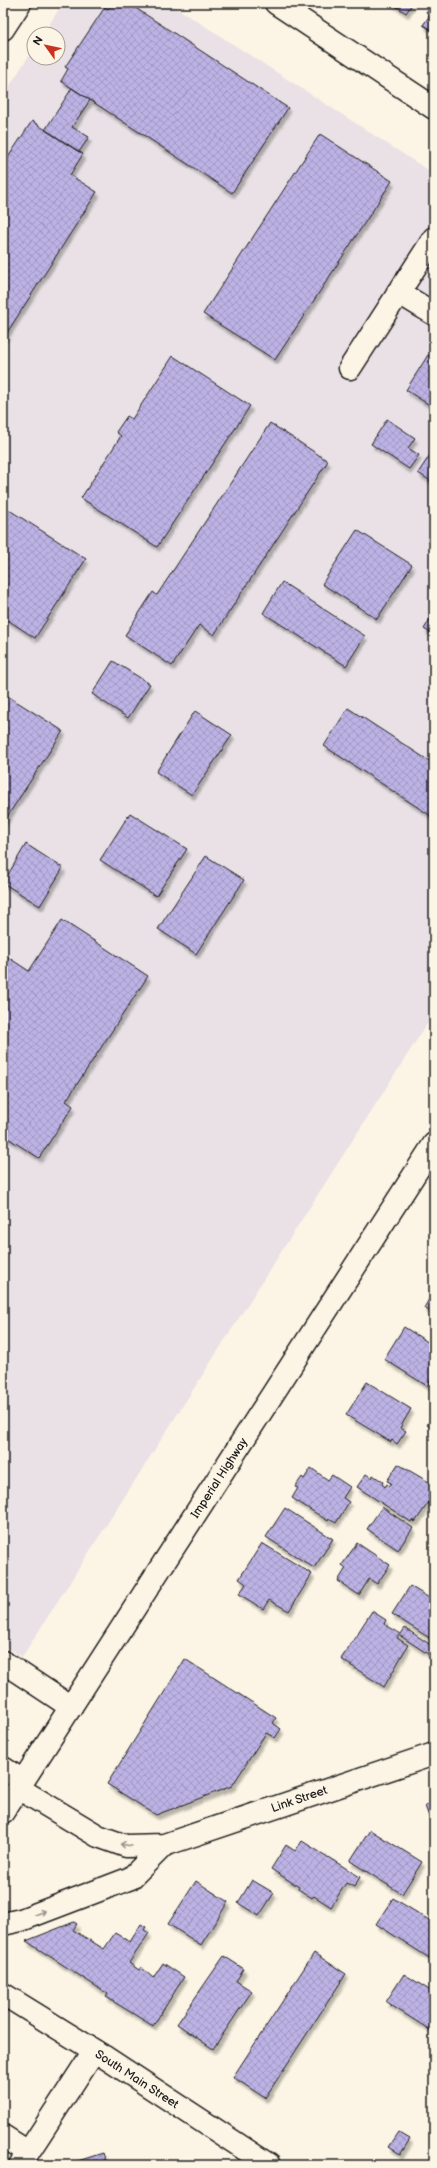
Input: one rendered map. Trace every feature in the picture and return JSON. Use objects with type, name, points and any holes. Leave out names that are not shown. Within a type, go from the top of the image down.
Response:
[{"type":"main road","points":[[3,29],[20,3]]},
{"type":"main road","points":[[276,3],[434,108]]},
{"type":"main road","points":[[350,368],[434,238]]},
{"type":"main road","points":[[398,292],[434,314]]},
{"type":"main road","name":"Imperial Highway","points":[[3,1812],[434,1144]]},
{"type":"main road","points":[[3,1662],[71,1707]]},
{"type":"main road","name":"Link Street","points":[[3,1768],[21,1784],[98,1836],[126,1846],[164,1844],[434,1754]]},
{"type":"main road","name":"Link Street","points":[[3,1924],[21,1920],[131,1878],[164,1844]]},
{"type":"main road","name":"South Main Street","points":[[3,1994],[94,2051],[269,2165]]},
{"type":"main road","points":[[3,2136],[24,2159],[94,2051]]},
{"type":"shaded area","points":[[63,3],[169,3],[434,174],[434,1013],[22,1657],[3,1645],[3,96],[26,60],[26,66],[66,66],[66,26],[48,26]]},
{"type":"building","points":[[112,3],[128,3],[288,108],[232,193],[61,81],[68,69],[65,67],[105,7],[108,9]]},
{"type":"building","points":[[391,3],[413,3],[406,13]]},
{"type":"building","points":[[430,6],[434,8],[434,32],[423,25],[430,15],[426,12]]},
{"type":"building","points":[[72,88],[90,100],[72,127],[89,137],[79,152],[45,130]]},
{"type":"building","points":[[32,121],[83,154],[70,175],[97,192],[3,339],[3,165]]},
{"type":"building","points":[[320,134],[392,181],[275,360],[203,314]]},
{"type":"building","points":[[428,355],[434,359],[434,408],[406,390]]},
{"type":"building","points":[[173,356],[250,406],[157,547],[81,498],[121,436],[116,432],[127,416],[132,419]]},
{"type":"building","points":[[387,419],[415,438],[408,448],[419,455],[409,469],[371,444]]},
{"type":"building","points":[[270,423],[328,461],[214,635],[199,625],[172,666],[125,635],[153,592],[157,595]]},
{"type":"building","points":[[434,449],[434,483],[418,473]]},
{"type":"building","points":[[3,506],[86,559],[35,638],[3,617]]},
{"type":"building","points":[[357,530],[412,565],[377,619],[322,584]]},
{"type":"building","points":[[282,582],[365,636],[346,666],[263,613]]},
{"type":"building","points":[[434,613],[434,635],[424,629]]},
{"type":"building","points":[[113,661],[150,684],[128,718],[92,694]]},
{"type":"building","points":[[3,693],[63,731],[3,823]]},
{"type":"building","points":[[348,708],[434,764],[434,818],[324,746]]},
{"type":"building","points":[[195,711],[232,735],[192,795],[156,772]]},
{"type":"building","points":[[130,813],[187,849],[156,896],[100,860]]},
{"type":"building","points":[[26,844],[63,868],[40,906],[3,883]]},
{"type":"building","points":[[206,856],[244,880],[196,954],[158,929]]},
{"type":"building","points":[[62,920],[148,976],[66,1101],[73,1106],[39,1158],[3,1135],[3,954],[29,971]]},
{"type":"building","points":[[434,1284],[434,1314],[424,1308],[432,1294],[429,1292]]},
{"type":"building","points":[[404,1327],[434,1346],[434,1374],[427,1386],[384,1359]]},
{"type":"building","points":[[367,1382],[411,1409],[400,1428],[406,1431],[397,1444],[392,1440],[391,1442],[346,1415]]},
{"type":"building","points":[[434,1414],[434,1430],[427,1425]]},
{"type":"building","points":[[398,1464],[434,1485],[428,1497],[431,1499],[415,1522],[412,1520],[411,1522],[357,1487],[366,1474],[372,1478],[373,1475],[383,1482],[382,1484],[385,1487],[387,1484],[389,1486],[391,1483],[387,1481]]},
{"type":"building","points":[[311,1468],[328,1480],[332,1475],[350,1487],[343,1498],[349,1502],[336,1523],[329,1519],[328,1521],[292,1498],[298,1488],[295,1487],[302,1477],[304,1479]]},
{"type":"building","points":[[382,1507],[413,1528],[398,1550],[367,1529]]},
{"type":"building","points":[[285,1508],[333,1539],[314,1568],[266,1537]]},
{"type":"building","points":[[262,1543],[312,1574],[289,1611],[269,1600],[263,1609],[239,1594],[246,1584],[239,1579]]},
{"type":"building","points":[[357,1543],[390,1565],[377,1584],[369,1579],[359,1595],[338,1581],[346,1568],[342,1565]]},
{"type":"building","points":[[410,1586],[434,1601],[434,1641],[392,1614]]},
{"type":"building","points":[[372,1611],[386,1620],[384,1624],[401,1634],[405,1628],[434,1647],[434,1658],[399,1635],[397,1638],[408,1645],[384,1687],[341,1659]]},
{"type":"building","points":[[185,1659],[276,1718],[273,1723],[281,1729],[275,1738],[266,1733],[232,1786],[156,1815],[107,1784]]},
{"type":"building","points":[[434,1802],[434,1829],[425,1806]]},
{"type":"building","points":[[370,1830],[422,1862],[402,1894],[350,1861]]},
{"type":"building","points":[[302,1841],[360,1877],[354,1887],[346,1883],[331,1907],[314,1896],[312,1898],[298,1889],[299,1887],[271,1869],[286,1845],[295,1851]]},
{"type":"building","points":[[252,1880],[274,1893],[259,1916],[238,1903]]},
{"type":"building","points":[[196,1881],[228,1902],[201,1945],[168,1924]]},
{"type":"building","points":[[393,1898],[434,1923],[434,1961],[376,1924]]},
{"type":"building","points":[[74,1922],[77,1924],[73,1930],[104,1949],[115,1933],[130,1942],[141,1924],[146,1927],[144,1930],[149,1933],[129,1963],[139,1970],[141,1967],[153,1978],[163,1963],[184,1977],[153,2026],[106,1997],[108,1994],[26,1941]]},
{"type":"building","points":[[314,1953],[346,1974],[265,2098],[233,2077]]},
{"type":"building","points":[[224,1956],[244,1969],[236,1981],[252,1991],[213,2049],[177,2024]]},
{"type":"building","points":[[404,1974],[434,1993],[434,2023],[430,2030],[386,2002]]},
{"type":"building","points":[[398,2132],[410,2139],[400,2155],[388,2147]]},
{"type":"building","points":[[103,2153],[107,2165],[65,2165]]}]
